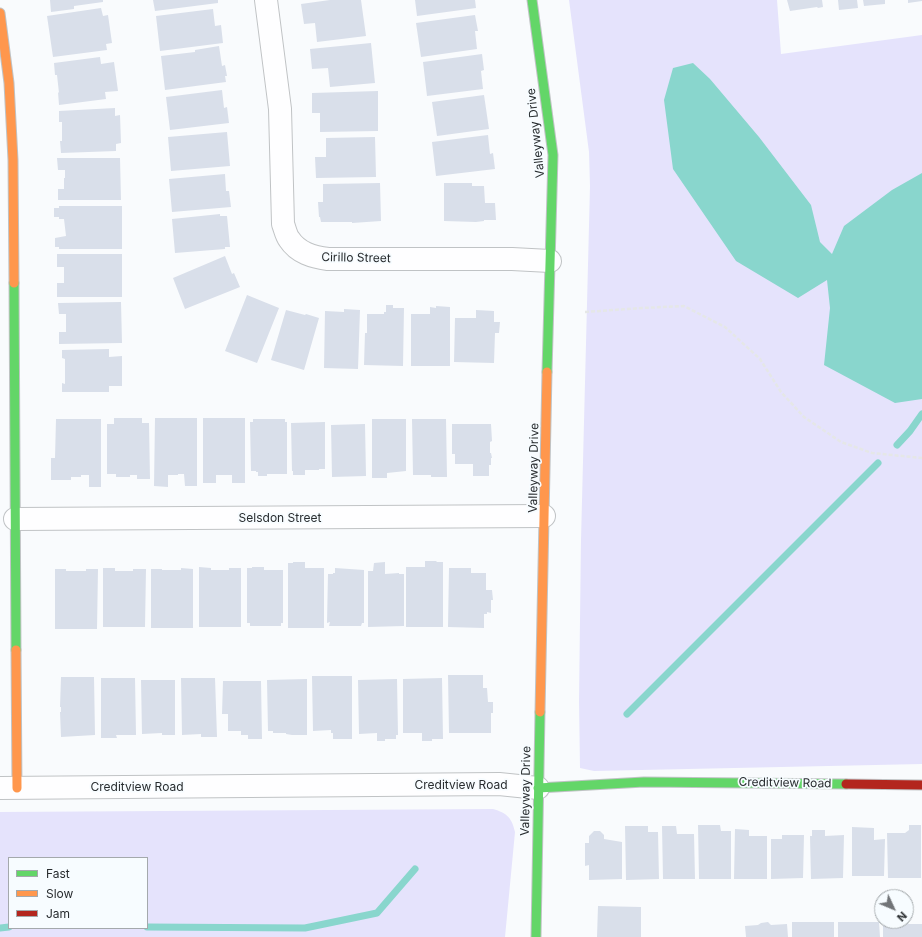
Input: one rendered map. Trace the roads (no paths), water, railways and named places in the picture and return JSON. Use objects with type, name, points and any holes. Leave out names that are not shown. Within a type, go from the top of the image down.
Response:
[{"type":"street","name":"Cirillo Street","points":[[266,0],[280,110],[283,224],[289,239],[299,250],[313,257],[328,259],[512,259],[550,261]]},
{"type":"street","name":"Valleyway Drive","points":[[532,0],[553,155],[554,174],[550,261],[536,937]]},
{"type":"street","points":[[0,13],[9,84],[12,129],[7,262],[15,519],[8,788]]},
{"type":"street","name":"Selsdon Street","points":[[15,519],[544,516]]},
{"type":"street","name":"Creditview Road","points":[[8,788],[499,784],[538,788],[644,782],[922,785]]},
{"type":"waterway","points":[[897,445],[910,431],[922,414]]},
{"type":"waterway","points":[[627,714],[878,463]]},
{"type":"waterway","points":[[148,927],[305,928],[377,913],[415,869]]},
{"type":"waterway","points":[[0,928],[8,927]]}]
